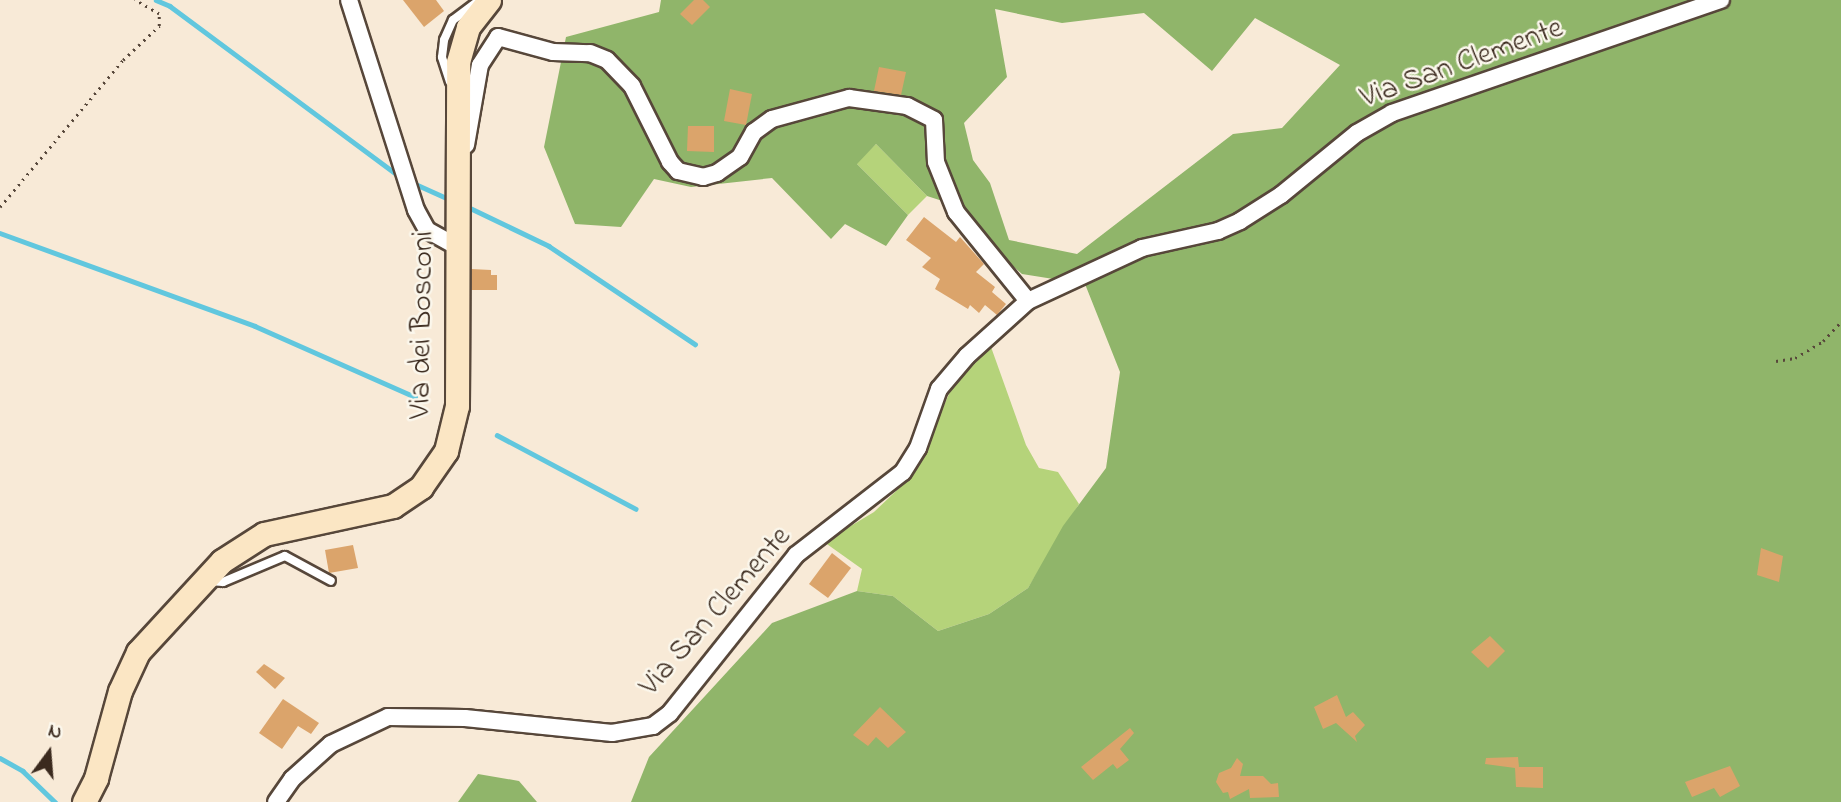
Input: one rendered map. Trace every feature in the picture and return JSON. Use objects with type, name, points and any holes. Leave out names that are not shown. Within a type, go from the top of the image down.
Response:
[{"type":"main road","name":"Via dei Bosconi","points":[[84,802],[129,669],[150,636],[203,580],[238,548],[264,534],[374,513],[407,498],[432,474],[455,425],[458,101],[463,40],[475,14],[489,0]]},
{"type":"street","points":[[349,0],[405,179],[428,230],[456,246]]},
{"type":"street","name":"Via San Clemente","points":[[276,802],[292,779],[331,744],[387,717],[465,718],[612,733],[653,726],[670,713],[796,555],[903,472],[918,448],[939,389],[967,356],[1028,301],[1142,248],[1217,231],[1240,221],[1281,195],[1357,134],[1392,113],[1721,0]]},
{"type":"street","points":[[457,193],[481,65],[498,37],[553,52],[590,53],[607,60],[632,86],[670,162],[695,175],[717,173],[740,157],[754,132],[772,119],[849,98],[876,99],[907,106],[934,120],[936,162],[956,212],[1028,301]]},
{"type":"lane","points":[[458,101],[443,64],[444,40],[453,20],[480,0]]},
{"type":"lane","points":[[203,580],[223,582],[285,556],[331,581]]},
{"type":"path","points":[[0,207],[123,60],[159,26],[159,14],[135,0]]},
{"type":"path","points":[[1776,361],[1795,358],[1823,341],[1841,322]]},
{"type":"green space","points":[[661,0],[1841,0],[1841,802],[631,802],[649,757],[772,623],[857,591],[893,596],[938,631],[989,614],[1028,588],[1063,526],[1106,468],[1120,372],[1085,284],[1022,274],[989,245],[958,206],[927,196],[876,144],[857,164],[908,215],[886,246],[845,224],[831,239],[772,178],[691,187],[654,179],[621,227],[575,224],[544,147],[566,37],[659,12]],"holes":[[[995,9],[1062,23],[1144,13],[1212,71],[1255,18],[1340,65],[1282,128],[1233,134],[1077,254],[1009,240],[990,183],[973,160],[964,123],[1007,77]]]},
{"type":"green space","points":[[876,144],[927,196],[908,215],[856,163]]},
{"type":"green space","points":[[991,347],[1026,445],[1039,468],[1058,472],[1079,504],[1028,588],[989,614],[938,631],[893,596],[857,591],[862,569],[824,542],[874,512],[914,474],[952,387]]},
{"type":"green space","points":[[478,774],[519,781],[537,802],[458,802]]},
{"type":"building","points":[[403,0],[436,0],[444,11],[424,27]]},
{"type":"building","points":[[694,0],[703,0],[710,7],[692,25],[680,14]]},
{"type":"building","points":[[879,67],[906,72],[901,95],[874,91]]},
{"type":"building","points":[[730,89],[752,94],[746,125],[724,121]]},
{"type":"building","points":[[688,126],[714,126],[714,152],[687,151]]},
{"type":"building","points":[[924,217],[956,242],[960,237],[984,264],[976,272],[995,287],[992,292],[1006,304],[997,315],[985,305],[979,313],[970,305],[968,309],[935,289],[940,279],[922,267],[931,258],[906,240]]},
{"type":"building","points":[[471,269],[491,270],[491,275],[497,275],[497,290],[471,290]]},
{"type":"building","points":[[353,545],[358,568],[329,573],[325,550]]},
{"type":"building","points":[[1761,548],[1783,556],[1779,582],[1757,575]]},
{"type":"building","points":[[832,553],[851,568],[828,598],[809,584]]},
{"type":"building","points":[[1490,636],[1505,651],[1488,668],[1471,652]]},
{"type":"building","points":[[264,664],[285,678],[275,689],[256,672]]},
{"type":"building","points":[[1337,695],[1346,717],[1353,712],[1365,725],[1355,736],[1357,742],[1336,723],[1323,729],[1314,707]]},
{"type":"building","points":[[283,699],[319,723],[311,734],[298,726],[282,749],[259,733]]},
{"type":"building","points":[[880,707],[906,732],[888,748],[876,737],[868,746],[853,735]]},
{"type":"building","points":[[1130,728],[1134,733],[1120,749],[1129,760],[1117,769],[1113,764],[1093,780],[1081,767]]},
{"type":"building","points":[[1518,757],[1519,767],[1543,767],[1543,788],[1516,787],[1515,768],[1485,764],[1486,758]]},
{"type":"building","points":[[1237,758],[1243,764],[1240,776],[1263,776],[1271,784],[1278,783],[1279,797],[1250,798],[1249,789],[1230,799],[1228,792],[1223,793],[1216,782],[1219,773],[1231,768]]},
{"type":"building","points":[[1730,766],[1740,786],[1720,797],[1714,788],[1692,797],[1685,782]]},
{"type":"waterway","points":[[156,0],[170,6],[400,177]]},
{"type":"waterway","points":[[411,182],[451,200]]},
{"type":"waterway","points":[[466,206],[549,246],[695,344]]},
{"type":"waterway","points":[[0,233],[255,326],[415,397]]},
{"type":"waterway","points":[[497,435],[636,509]]},
{"type":"waterway","points":[[0,758],[23,771],[55,802]]}]
